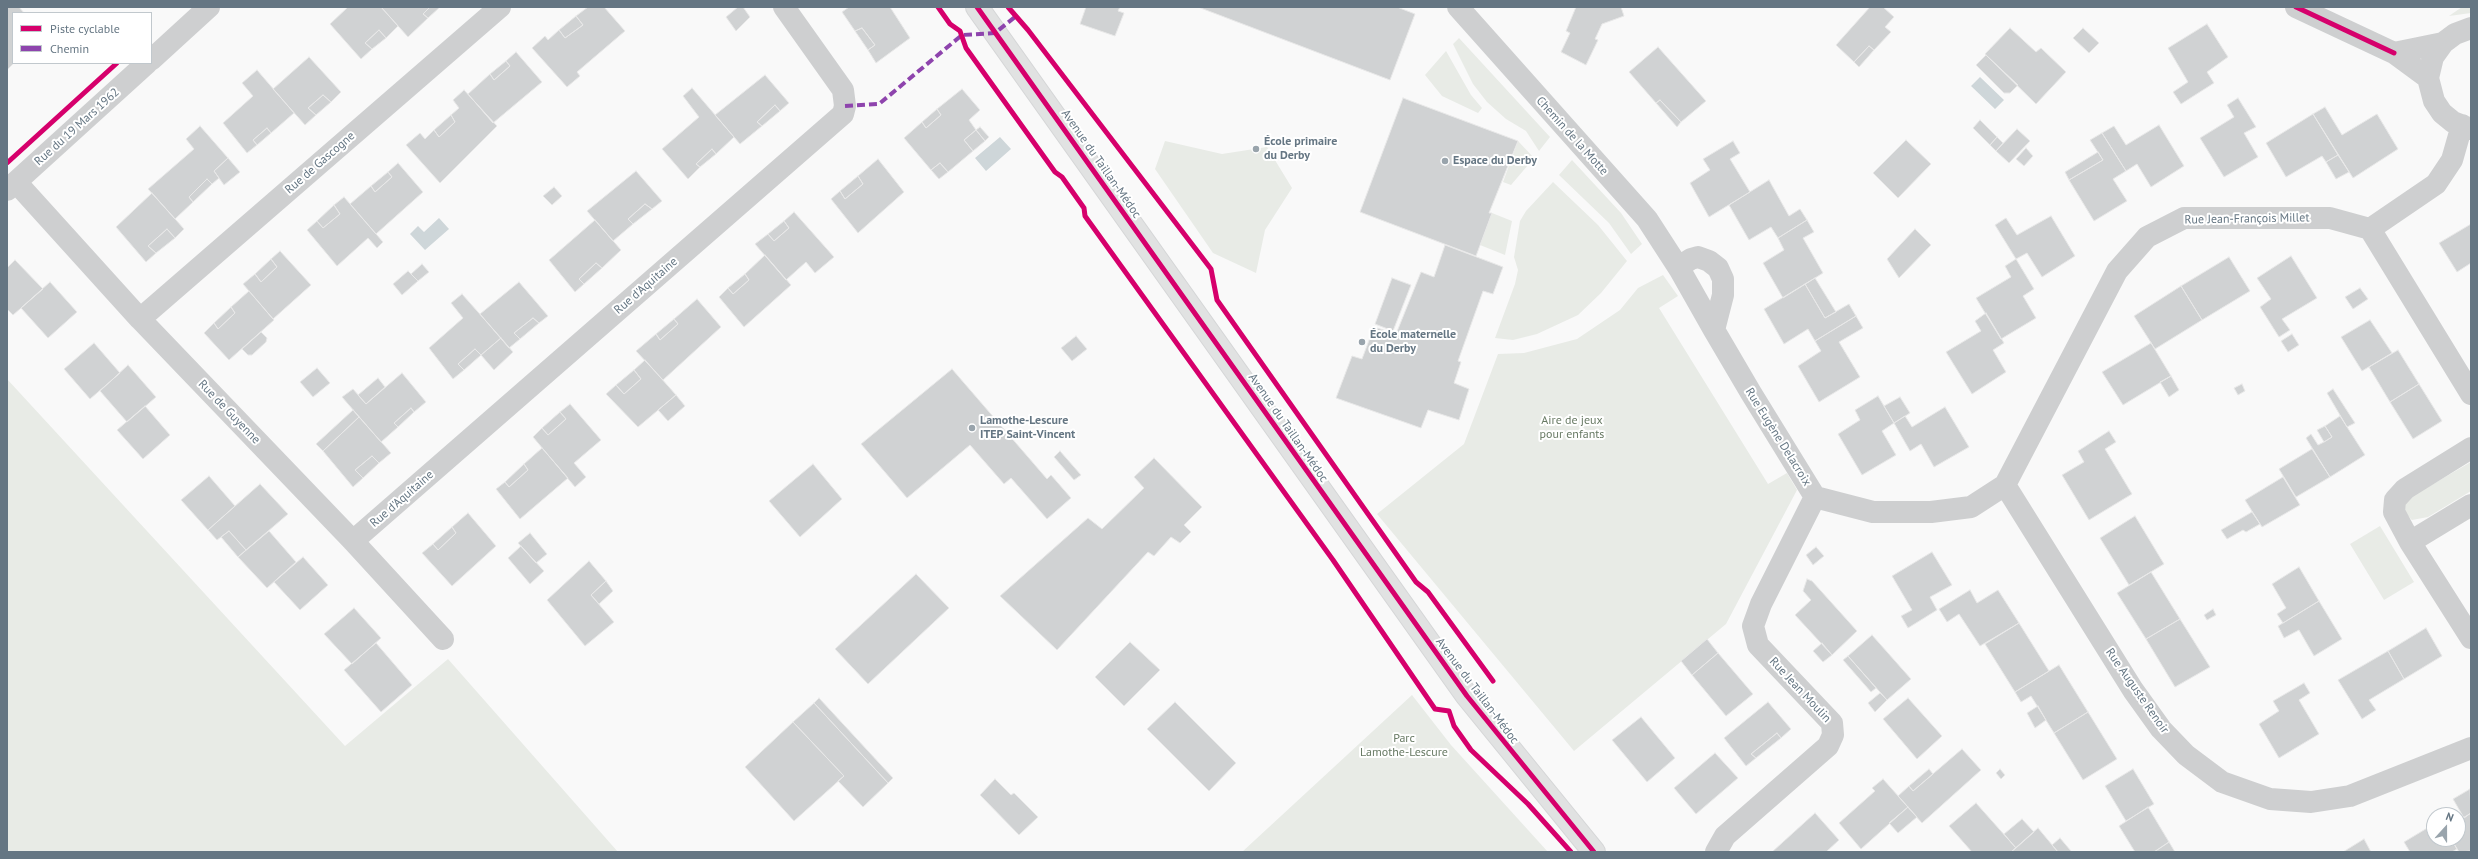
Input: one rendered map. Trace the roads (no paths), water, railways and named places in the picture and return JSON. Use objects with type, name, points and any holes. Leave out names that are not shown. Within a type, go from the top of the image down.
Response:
[{"type":"street","points":[[152,59],[209,7]]},
{"type":"street","name":"Rue de Gascogne","points":[[140,319],[500,7]]},
{"type":"street","name":"Rue d'Aquitaine","points":[[353,541],[843,114],[845,106],[842,90],[784,7]]},
{"type":"street","name":"Avenue du Taillan-Médoc","points":[[978,7],[1462,690],[1594,852]]},
{"type":"street","name":"Chemin de la Motte","points":[[1458,7],[1647,219],[1680,270]]},
{"type":"street","points":[[2296,7],[2394,53],[2428,78]]},
{"type":"street","points":[[2471,28],[2455,34],[2443,43],[2433,56],[2428,78],[2434,101],[2442,112],[2453,122],[2466,127],[2452,160],[2436,184],[2370,229],[2471,394]]},
{"type":"street","points":[[2394,53],[2443,43]]},
{"type":"street","name":"Rue du 19 Mars 1962","points":[[12,186],[147,64]]},
{"type":"street","name":"Rue de Guyenne","points":[[12,186],[353,541],[443,639]]},
{"type":"street","name":"Rue Jean-François Millet","points":[[2005,485],[2117,271],[2147,237],[2184,218],[2330,218],[2370,229]]},
{"type":"street","points":[[1680,270],[1683,264],[1698,257],[1709,260],[1718,268],[1723,280],[1723,295],[1714,330]]},
{"type":"street","name":"Rue Eugène Delacroix","points":[[1680,270],[1714,330],[1815,497],[1873,512],[1932,512],[1971,507],[2005,485]]},
{"type":"street","points":[[2471,448],[2405,489],[2395,500],[2394,512],[2410,542],[2471,638]]},
{"type":"street","name":"Rue Auguste Renoir","points":[[2005,485],[2133,690],[2161,729],[2186,755],[2222,782],[2270,799],[2311,802],[2350,796],[2471,748]]},
{"type":"street","name":"Rue Jean Moulin","points":[[1716,852],[1725,836],[1828,746],[1833,735],[1832,723],[1758,645],[1753,626],[1761,604],[1815,497]]},
{"type":"street","points":[[2410,542],[2471,505]]},
{"type":"place","name":"École primaire du Derby","points":[[1256,149]]},
{"type":"place","name":"Espace du Derby","points":[[1445,161]]},
{"type":"place","name":"École maternelle du Derby","points":[[1362,342]]},
{"type":"place","name":"Lamothe-Lescure ITEP Saint-Vincent","points":[[972,428]]},
{"type":"park label","name":"Aire de jeux pour enfants","points":[[1572,428]]},
{"type":"park label","name":"Parc Lamothe-Lescure","points":[[1404,746]]}]
